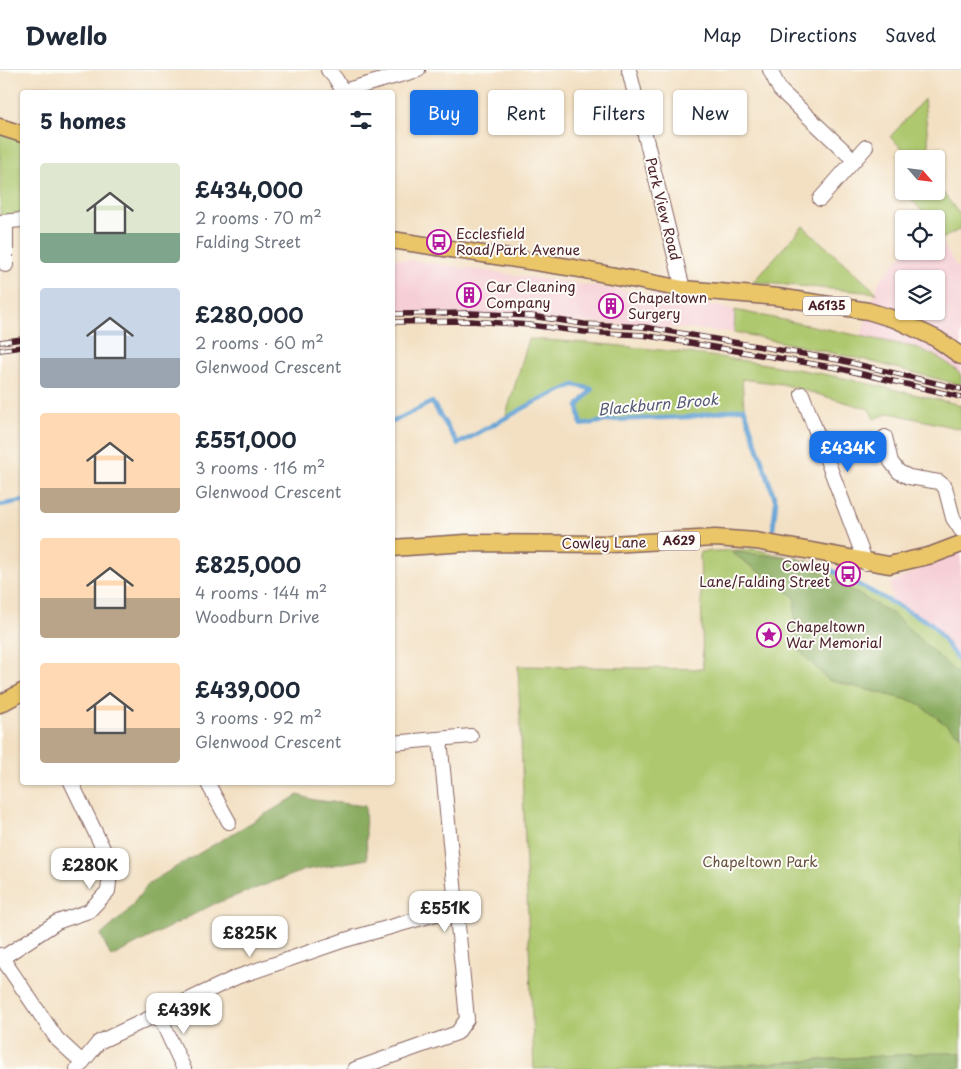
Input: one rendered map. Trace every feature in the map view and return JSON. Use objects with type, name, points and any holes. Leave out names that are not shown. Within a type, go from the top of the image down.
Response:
[{"type":"main road","points":[[0,127],[20,133]]},
{"type":"main road","name":"A6135","points":[[395,240],[574,268],[683,289],[778,297],[868,311],[897,320],[937,339],[961,356]]},
{"type":"main road","name":"Cowley Lane","points":[[395,548],[466,543],[611,544],[715,538],[756,541],[889,565],[932,555],[961,544]]},
{"type":"main road","points":[[0,704],[20,693]]},
{"type":"street","points":[[328,70],[342,90]]},
{"type":"street","points":[[350,90],[418,70]]},
{"type":"street","name":"Park View Road","points":[[629,70],[683,289]]},
{"type":"street","points":[[770,70],[780,90],[854,160]]},
{"type":"street","points":[[820,200],[866,147]]},
{"type":"street","points":[[6,268],[3,222],[20,220]]},
{"type":"street","points":[[802,394],[866,562]]},
{"type":"street","points":[[885,437],[891,462],[899,472],[909,477],[939,482],[945,486],[953,518],[961,530]]},
{"type":"street","points":[[395,743],[471,736]]},
{"type":"street","points":[[354,1069],[457,1033],[467,1020],[440,740]]},
{"type":"street","points":[[72,785],[111,865],[108,892],[89,911],[57,922],[1,957],[57,1039],[80,1065],[100,1042],[237,977],[345,940],[457,908]]},
{"type":"street","points":[[208,785],[229,822]]},
{"type":"street","points":[[158,1013],[184,1069]]},
{"type":"shaded area","points":[[945,247],[957,268],[961,259],[961,375],[940,358],[918,348],[861,336],[879,282],[897,260],[945,260]]},
{"type":"shaded area","points":[[395,258],[664,296],[735,310],[734,332],[395,310]]},
{"type":"shaded area","points":[[961,551],[961,664],[932,625],[892,602],[890,583]]},
{"type":"green space","points":[[924,99],[929,150],[904,150],[890,137]]},
{"type":"green space","points":[[0,130],[20,136],[20,214],[0,217]]},
{"type":"green space","points":[[945,195],[961,216],[961,229],[945,237],[945,210],[921,210],[912,200],[945,200]]},
{"type":"green space","points":[[803,226],[877,293],[753,282]]},
{"type":"green space","points":[[735,310],[918,348],[941,359],[957,370],[961,375],[961,385],[865,360],[734,332]]},
{"type":"green space","points":[[529,339],[684,353],[762,363],[839,377],[961,405],[961,429],[890,413],[874,419],[869,409],[782,384],[742,379],[744,408],[689,417],[611,420],[581,425],[578,406],[592,389],[574,385],[505,418]]},
{"type":"green space","name":"Chapeltown Park","points":[[753,549],[820,564],[932,624],[961,664],[961,1062],[929,1053],[676,1069],[534,1069],[518,666],[703,669],[700,552]]},
{"type":"green space","points":[[731,552],[797,558],[894,615],[961,677],[961,736],[916,702],[828,680],[794,645],[795,597]]},
{"type":"green space","points":[[298,795],[314,800],[365,806],[367,859],[305,870],[214,904],[111,957],[101,935],[126,913],[149,883]]},
{"type":"green space","points":[[929,1053],[961,1053],[961,1069],[676,1069]]},
{"type":"waterway","name":"Blackburn Brook","points":[[395,420],[432,402],[458,444],[533,403],[574,385],[592,389],[578,406],[581,425],[611,420],[689,417],[744,408],[776,502],[773,529]]},
{"type":"waterway","name":"Blackburn Brook","points":[[0,505],[20,501]]},
{"type":"waterway","name":"Blackburn Brook","points":[[820,564],[932,624],[961,664]]},
{"type":"railway","points":[[395,314],[471,313],[531,316],[584,324],[644,327],[839,360],[961,389]]},
{"type":"railway","points":[[395,322],[471,321],[530,325],[584,332],[643,335],[837,368],[961,397]]},
{"type":"railway","points":[[0,342],[20,339]]},
{"type":"railway","points":[[0,350],[20,347]]},
{"type":"place","name":"Ecclesfield Road/Park Avenue","points":[[439,242]]},
{"type":"place","name":"Car Cleaning Company","points":[[469,295]]},
{"type":"place","name":"Chapeltown Surgery","points":[[611,306]]},
{"type":"place","name":"Cowley Lane/Falding Street","points":[[848,574]]},
{"type":"place","name":"Chapeltown War Memorial","points":[[769,635]]}]
